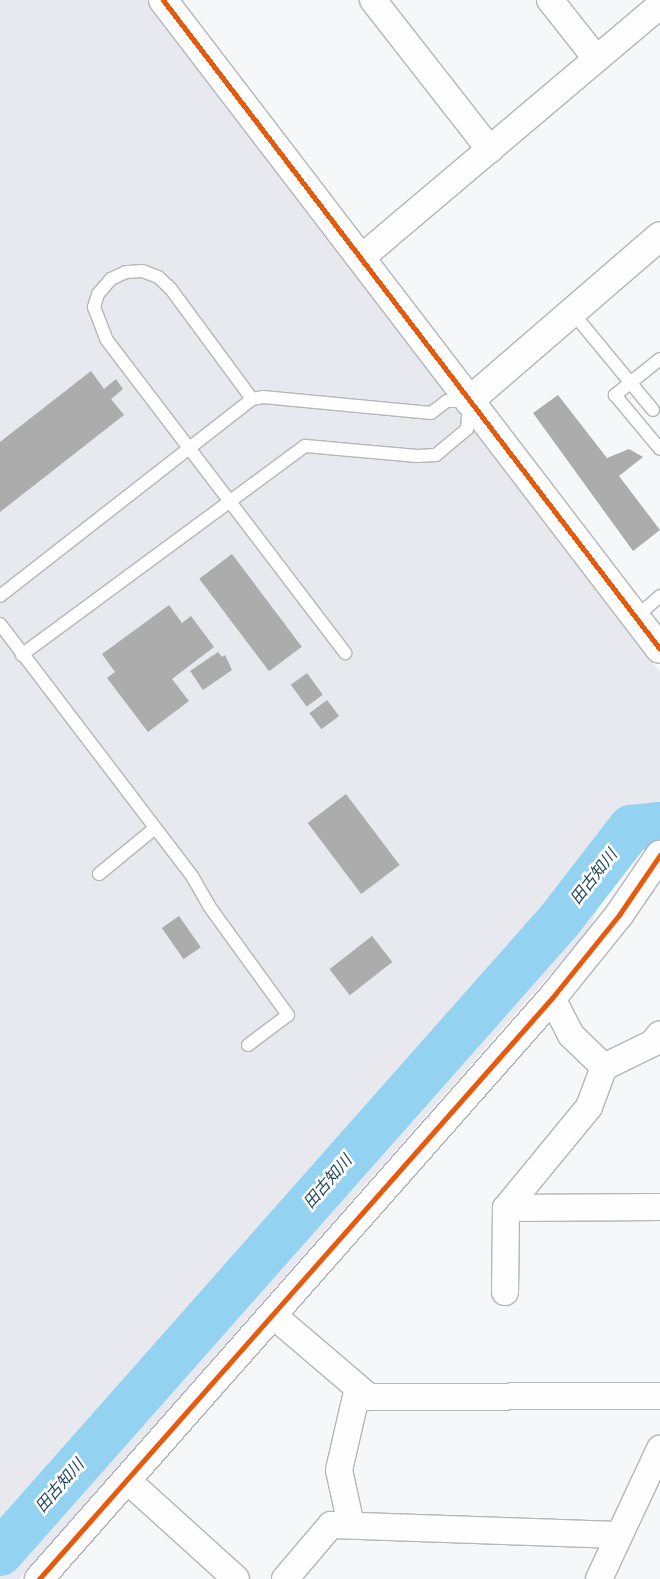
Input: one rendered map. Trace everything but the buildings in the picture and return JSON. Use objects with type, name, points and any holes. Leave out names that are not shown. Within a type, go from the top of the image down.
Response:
[{"type":"street","points":[[163,0],[660,650]]},
{"type":"street","points":[[373,0],[490,150]]},
{"type":"street","points":[[550,0],[595,57]]},
{"type":"street","points":[[361,258],[490,150],[595,57],[660,5]]},
{"type":"street","points":[[469,401],[660,236]]},
{"type":"street","points":[[39,1579],[552,998],[619,915],[660,855]]},
{"type":"street","points":[[552,998],[571,1035],[604,1067]]},
{"type":"street","points":[[505,1292],[506,1208],[589,1107],[604,1067],[653,1043],[660,1034]]},
{"type":"street","points":[[506,1208],[660,1207]]},
{"type":"street","points":[[273,1316],[369,1397],[660,1396]]},
{"type":"street","points":[[351,1524],[339,1470],[358,1388]]},
{"type":"street","points":[[599,1579],[660,1448]]},
{"type":"street","points":[[127,1480],[236,1579]]},
{"type":"street","points":[[285,1579],[331,1525],[351,1524],[619,1535]]},
{"type":"lane","points":[[252,399],[171,289],[158,277],[142,271],[126,272],[110,279],[98,294],[94,307],[102,331],[188,448],[344,653]]},
{"type":"lane","points":[[572,312],[631,383],[656,407],[638,422]]},
{"type":"lane","points":[[660,359],[615,395],[660,449]]},
{"type":"lane","points":[[0,596],[252,399],[263,397],[431,413],[447,401],[469,401],[467,429],[436,455],[416,456],[305,446],[229,500],[22,655]]},
{"type":"lane","points":[[636,617],[660,596]]},
{"type":"lane","points":[[0,624],[155,828],[288,1015],[248,1045]]},
{"type":"lane","points":[[99,874],[155,828]]},
{"type":"shaded area","points":[[0,0],[148,0],[660,672],[660,805],[656,808],[660,818],[613,872],[589,930],[19,1579],[0,1579]]},
{"type":"waterway","name":"田古知川","points":[[0,1553],[559,921],[631,828],[660,825]]},
{"type":"cycle path","points":[[163,0],[660,649]]},
{"type":"cycle path","points":[[39,1579],[552,998],[619,915],[660,855]]}]
